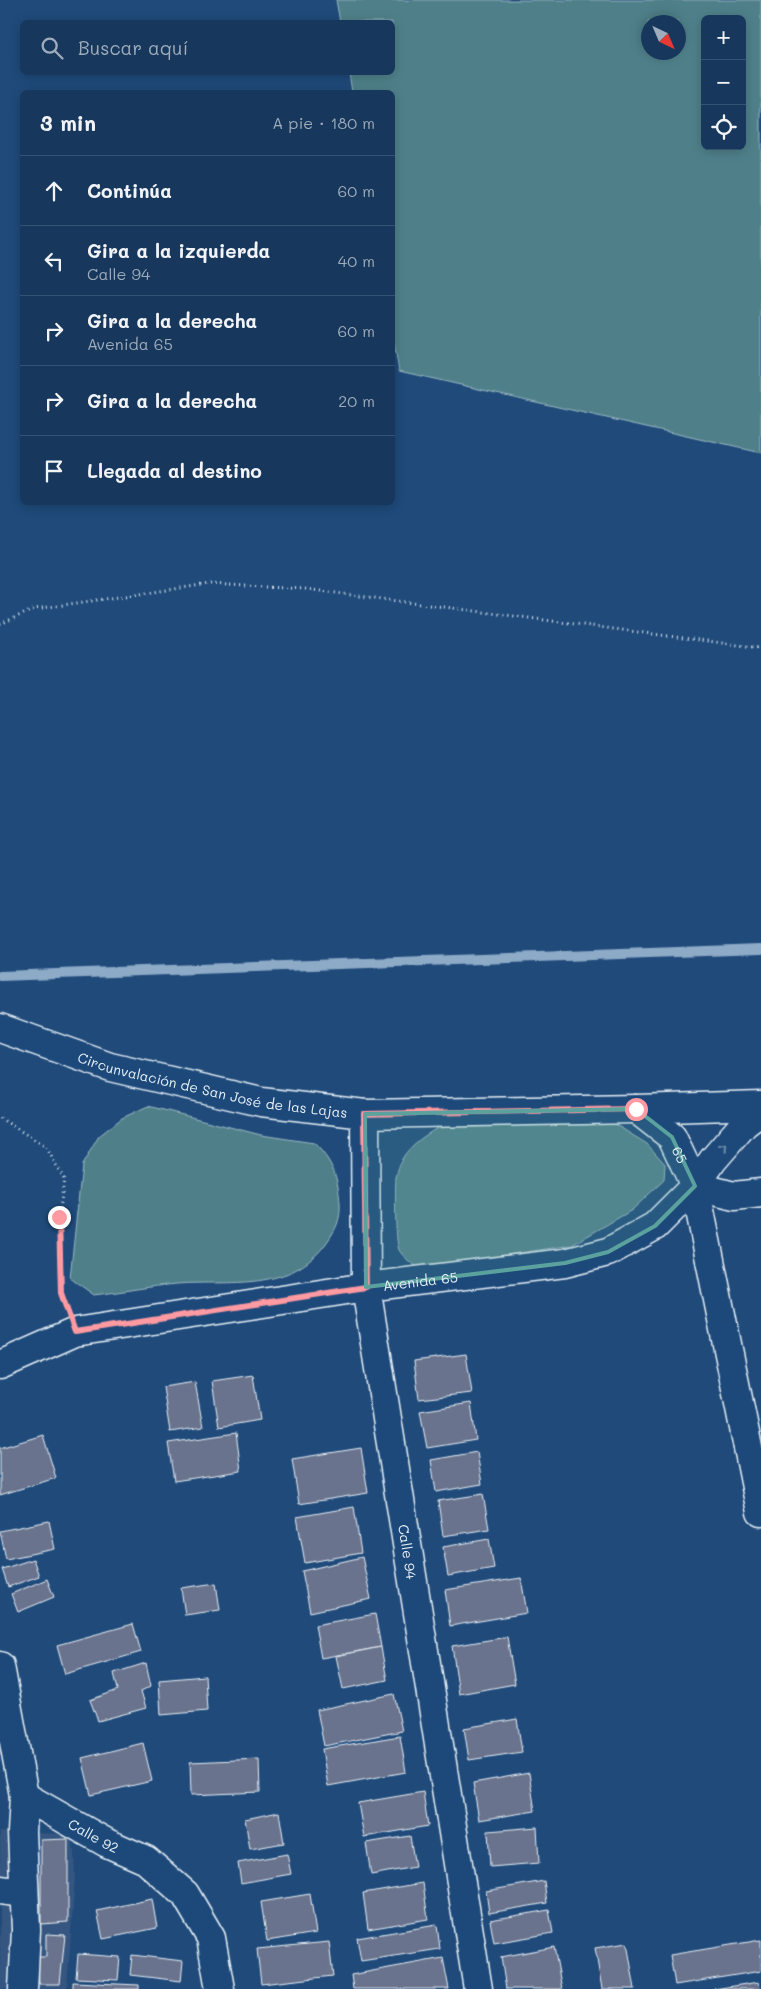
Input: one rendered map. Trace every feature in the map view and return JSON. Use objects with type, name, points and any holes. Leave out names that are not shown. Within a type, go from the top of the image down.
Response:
[{"type":"street","name":"Circunvalación de San José de las Lajas","points":[[0,1028],[110,1067],[261,1102],[364,1114],[761,1105]]},
{"type":"street","name":"65","points":[[636,1109],[672,1138],[695,1186],[761,1512]]},
{"type":"street","name":"Avenida 65","points":[[0,1365],[75,1332],[366,1287],[565,1263],[608,1252],[655,1226],[695,1186],[712,1160],[744,1124],[761,1111]]},
{"type":"street","name":"Calle 94","points":[[364,1114],[366,1287],[478,1989]]},
{"type":"street","points":[[695,1186],[734,1196],[761,1193]]},
{"type":"street","points":[[0,1666],[24,1796],[22,1832],[12,1892],[26,1930],[23,1989]]},
{"type":"street","name":"Calle 92","points":[[24,1796],[107,1843],[146,1860],[185,1894],[211,1938],[220,1989]]},
{"type":"path","points":[[0,624],[35,609],[209,584],[305,589],[761,648]]},
{"type":"path","points":[[0,1118],[46,1146],[64,1179],[59,1217],[61,1293],[75,1332]]},
{"type":"highlighted area","points":[[636,1109],[672,1137],[695,1186],[655,1226],[608,1252],[565,1263],[366,1287],[365,1114]]},
{"type":"shaded area","points":[[0,1832],[73,1834],[75,1877],[67,1989],[0,1989]]},
{"type":"green space","points":[[336,0],[761,0],[761,453],[399,371],[395,348],[395,90],[352,90],[349,75],[395,75],[395,20],[340,20]]},
{"type":"green space","points":[[148,1106],[261,1135],[314,1143],[330,1163],[336,1178],[339,1194],[339,1219],[327,1242],[312,1258],[296,1270],[278,1277],[259,1281],[177,1284],[94,1295],[70,1278],[82,1165],[99,1136],[122,1118]]},
{"type":"green space","points":[[454,1120],[608,1120],[647,1144],[665,1164],[664,1180],[632,1210],[572,1245],[419,1268],[399,1250],[395,1192],[396,1175],[402,1159],[412,1146],[432,1131]]},
{"type":"building","points":[[466,1354],[472,1393],[419,1399],[414,1361]]},
{"type":"building","points":[[253,1375],[260,1420],[219,1427],[212,1381]]},
{"type":"building","points":[[195,1382],[203,1427],[170,1432],[163,1387]]},
{"type":"building","points":[[471,1403],[476,1440],[427,1448],[420,1411]]},
{"type":"building","points":[[236,1433],[241,1471],[174,1481],[168,1443]]},
{"type":"building","points":[[43,1435],[56,1478],[0,1495],[0,1448]]},
{"type":"building","points":[[361,1448],[368,1493],[299,1504],[292,1459]]},
{"type":"building","points":[[477,1452],[482,1484],[436,1492],[431,1460]]},
{"type":"building","points":[[483,1494],[489,1529],[443,1536],[438,1501]]},
{"type":"building","points":[[354,1507],[361,1553],[305,1563],[297,1517]]},
{"type":"building","points":[[49,1521],[55,1549],[6,1559],[0,1531]]},
{"type":"building","points":[[489,1539],[494,1568],[448,1576],[443,1547]]},
{"type":"building","points":[[362,1557],[371,1599],[310,1612],[302,1571]]},
{"type":"building","points":[[33,1559],[39,1576],[8,1587],[2,1569]]},
{"type":"building","points":[[521,1578],[527,1613],[450,1626],[445,1590]]},
{"type":"building","points":[[47,1579],[54,1597],[18,1612],[11,1594]]},
{"type":"building","points":[[216,1583],[220,1610],[185,1615],[181,1588]]},
{"type":"building","points":[[375,1614],[381,1647],[321,1658],[315,1625]]},
{"type":"building","points":[[133,1624],[141,1652],[65,1674],[57,1645]]},
{"type":"building","points":[[507,1637],[515,1684],[459,1694],[452,1646]]},
{"type":"building","points":[[381,1647],[387,1680],[343,1689],[336,1656]]},
{"type":"building","points":[[146,1663],[151,1686],[141,1691],[146,1708],[98,1721],[90,1700],[118,1690],[114,1673]]},
{"type":"building","points":[[205,1676],[207,1711],[161,1715],[159,1680]]},
{"type":"building","points":[[394,1694],[402,1731],[324,1746],[317,1710]]},
{"type":"building","points":[[517,1719],[522,1752],[469,1760],[464,1728]]},
{"type":"building","points":[[400,1736],[406,1772],[328,1786],[322,1749]]},
{"type":"building","points":[[143,1743],[152,1781],[91,1795],[82,1758]]},
{"type":"building","points":[[259,1759],[260,1792],[191,1795],[190,1762]]},
{"type":"building","points":[[529,1773],[535,1811],[479,1820],[473,1783]]},
{"type":"building","points":[[423,1792],[428,1826],[364,1837],[358,1803]]},
{"type":"building","points":[[279,1812],[284,1843],[250,1849],[245,1819]]},
{"type":"building","points":[[537,1827],[539,1863],[490,1867],[488,1831]]},
{"type":"building","points":[[410,1836],[415,1867],[371,1875],[366,1843]]},
{"type":"building","points":[[68,1839],[68,1922],[41,1924],[41,1840]]},
{"type":"building","points":[[287,1854],[291,1874],[241,1883],[238,1863]]},
{"type":"building","points":[[544,1881],[547,1903],[489,1913],[486,1891]]},
{"type":"building","points":[[423,1883],[428,1919],[368,1929],[363,1893]]},
{"type":"building","points":[[310,1894],[316,1933],[267,1941],[261,1902]]},
{"type":"building","points":[[152,1899],[157,1928],[103,1939],[97,1911]]},
{"type":"building","points":[[549,1910],[553,1933],[494,1943],[490,1920]]},
{"type":"building","points":[[437,1925],[440,1949],[361,1961],[357,1938]]},
{"type":"building","points":[[46,1934],[65,1935],[60,1984],[39,1984],[38,1957],[46,1957]]},
{"type":"building","points":[[761,1940],[761,1971],[675,1985],[670,1955]]},
{"type":"building","points":[[329,1942],[333,1976],[261,1984],[257,1949]]},
{"type":"building","points":[[627,1943],[635,1989],[602,1989],[595,1948]]},
{"type":"building","points":[[554,1947],[562,1989],[506,1989],[501,1957]]},
{"type":"building","points":[[78,1954],[120,1957],[118,1980],[76,1978]]},
{"type":"building","points":[[132,1955],[183,1961],[181,1981],[130,1975]]},
{"type":"building","points":[[443,1958],[449,1989],[353,1989],[351,1975]]},
{"type":"building","points":[[73,1982],[139,1985],[139,1989],[73,1989]]},
{"type":"building","points":[[759,1982],[760,1989],[714,1989]]},
{"type":"waterway","points":[[0,976],[761,949]]},
{"type":"route","points":[[59,1217],[61,1293],[75,1332],[366,1287],[364,1114],[636,1109]]}]
